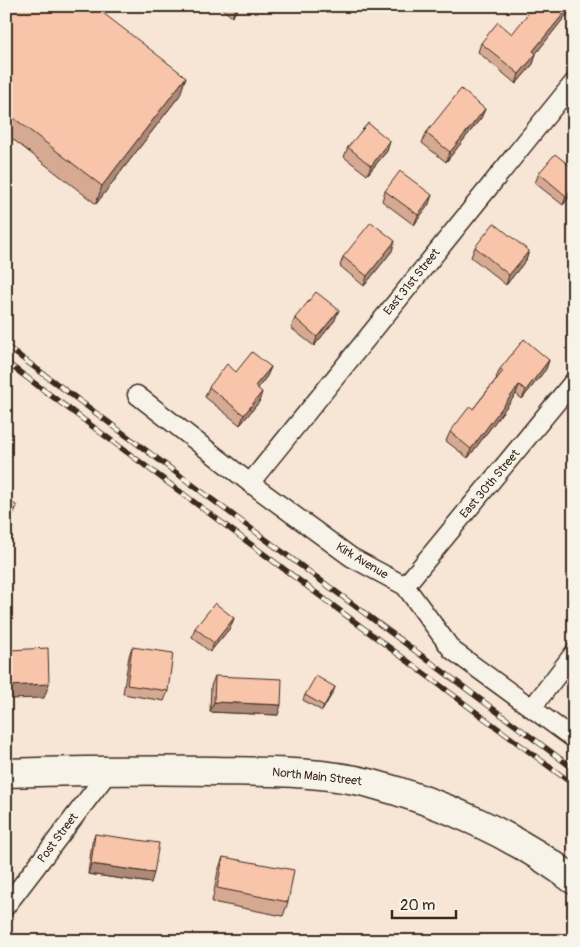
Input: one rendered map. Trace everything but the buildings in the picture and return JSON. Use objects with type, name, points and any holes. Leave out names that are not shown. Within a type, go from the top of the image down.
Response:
[{"type":"main road","name":"North Main Street","points":[[6,773],[110,770],[292,772],[369,783],[433,805],[504,835],[574,880]]},
{"type":"street","name":"East 31st Street","points":[[250,483],[574,82]]},
{"type":"street","name":"East 30th Street","points":[[405,586],[574,381]]},
{"type":"street","name":"Kirk Avenue","points":[[137,395],[250,483],[350,557],[405,586],[452,650],[574,739]]},
{"type":"street","points":[[532,708],[574,652]]},
{"type":"street","name":"Post Street","points":[[6,906],[110,770]]},
{"type":"railway","points":[[6,346],[574,769]]},
{"type":"railway","points":[[6,362],[574,785]]}]
